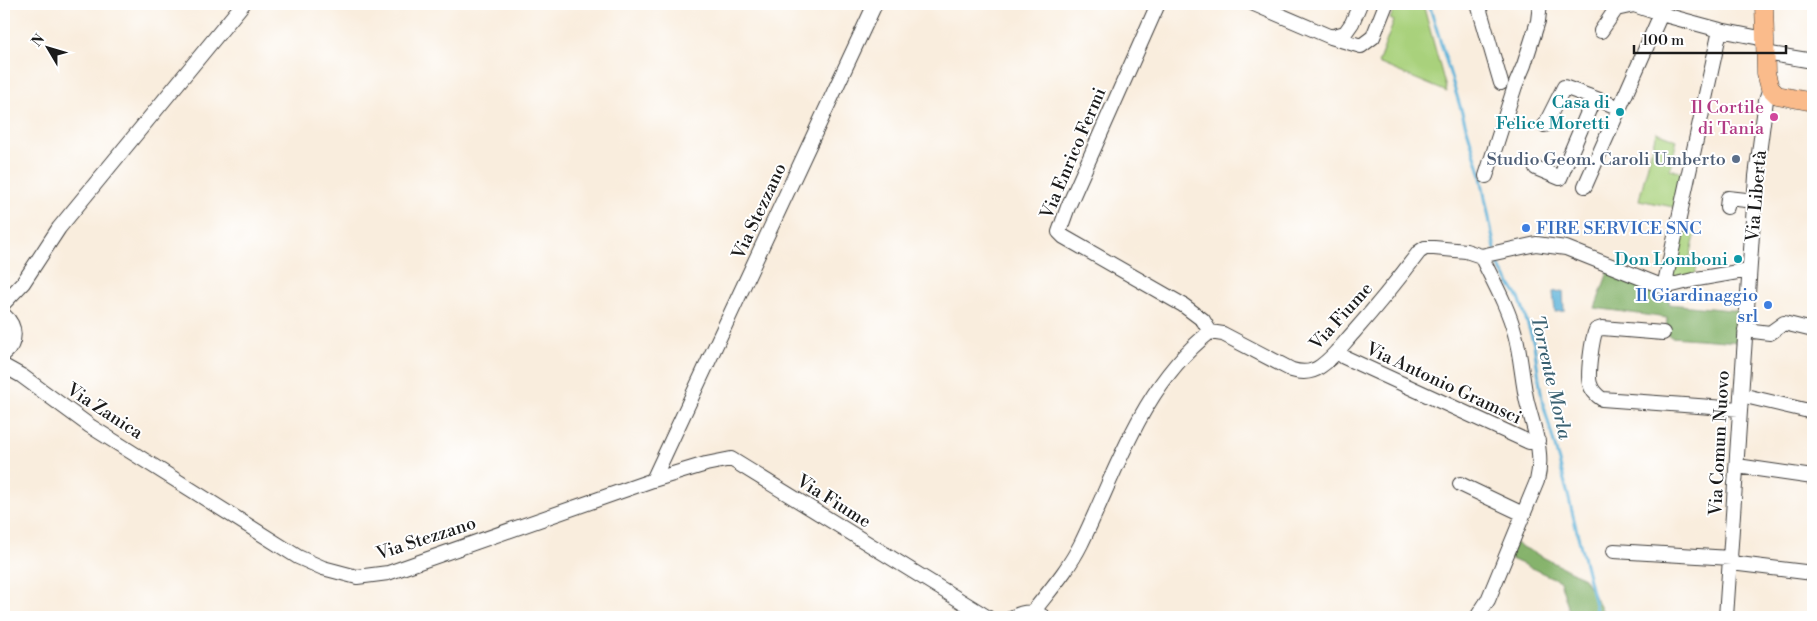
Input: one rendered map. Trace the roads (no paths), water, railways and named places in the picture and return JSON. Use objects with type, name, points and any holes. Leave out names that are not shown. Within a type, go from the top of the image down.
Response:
[{"type":"main road","name":"Via Libertà","points":[[1764,4],[1767,82],[1770,88]]},
{"type":"main road","points":[[1770,88],[1777,94],[1813,102]]},
{"type":"street","points":[[4,303],[23,283],[60,228],[243,4]]},
{"type":"street","name":"Via Stezzano","points":[[169,475],[298,557],[323,568],[357,576],[388,573],[653,480],[875,4]]},
{"type":"street","name":"Via Enrico Fermi","points":[[1158,4],[1062,221],[1059,232],[1064,237],[1183,305],[1198,315],[1210,332]]},
{"type":"street","points":[[1254,4],[1331,37],[1361,46],[1373,37],[1386,4]]},
{"type":"street","points":[[1331,37],[1345,34],[1360,4]]},
{"type":"street","points":[[1478,4],[1500,83]]},
{"type":"street","points":[[1486,176],[1538,21],[1540,4]]},
{"type":"street","points":[[1601,31],[1616,9],[1633,4],[1662,9],[1688,20],[1813,60]]},
{"type":"street","points":[[1585,186],[1662,9]]},
{"type":"street","points":[[1720,30],[1664,287],[1749,270]]},
{"type":"street","points":[[1545,126],[1564,88],[1620,108]]},
{"type":"street","name":"Via Libertà","points":[[1749,270],[1756,176],[1766,100],[1770,88]]},
{"type":"street","points":[[1536,168],[1560,178],[1594,98]]},
{"type":"street","name":"Via Libertà","points":[[1727,207],[1728,198],[1755,201]]},
{"type":"street","name":"Via Fiume","points":[[1210,332],[1223,334],[1299,372],[1313,371],[1337,351],[1382,300],[1419,252],[1425,248],[1466,251],[1484,256],[1536,244],[1566,248],[1664,287]]},
{"type":"street","points":[[1477,617],[1488,600],[1540,470],[1540,451],[1526,400],[1515,336],[1484,256]]},
{"type":"street","name":"Via Comun Nuovo","points":[[1726,617],[1749,270]]},
{"type":"street","points":[[22,376],[8,349],[14,339],[14,306],[23,283]]},
{"type":"street","points":[[4,315],[13,326]]},
{"type":"street","points":[[1745,330],[1770,333],[1784,323],[1813,330]]},
{"type":"street","points":[[1663,333],[1602,328],[1596,330],[1592,336],[1589,382],[1594,393],[1602,400],[1739,409]]},
{"type":"street","points":[[1014,617],[1022,613],[1038,615],[1080,546],[1141,415],[1157,390],[1182,359],[1210,332]]},
{"type":"street","name":"Via Antonio Gramsci","points":[[1337,351],[1352,361],[1529,442],[1538,441]]},
{"type":"street","name":"Via Zanica","points":[[4,366],[22,376],[90,426],[169,475]]},
{"type":"street","points":[[1741,395],[1813,412]]},
{"type":"street","name":"Via Fiume","points":[[653,480],[706,464],[731,459],[987,617]]},
{"type":"street","points":[[1737,466],[1813,476]]},
{"type":"street","points":[[1460,484],[1524,514]]},
{"type":"street","points":[[1614,551],[1731,560],[1813,573]]},
{"type":"street","points":[[1050,617],[1049,605],[1055,586]]},
{"type":"water","points":[[1563,291],[1564,311],[1555,312],[1553,292]]},
{"type":"waterway","name":"Torrente Morla","points":[[1429,4],[1480,172],[1495,249]]},
{"type":"waterway","name":"Torrente Morla","points":[[1496,255],[1497,263],[1520,300],[1534,344],[1542,399],[1598,617]]},
{"type":"place","name":"Casa di Felice Moretti","points":[[1620,112]]},
{"type":"place","name":"Il Cortile di Tania","points":[[1774,117]]},
{"type":"place","name":"Studio Geom. Caroli Umberto","points":[[1736,159]]},
{"type":"place","name":"FIRE SERVICE SNC","points":[[1526,228]]},
{"type":"place","name":"Don Lomboni","points":[[1738,259]]},
{"type":"place","name":"Il Giardinaggio srl","points":[[1768,305]]}]
